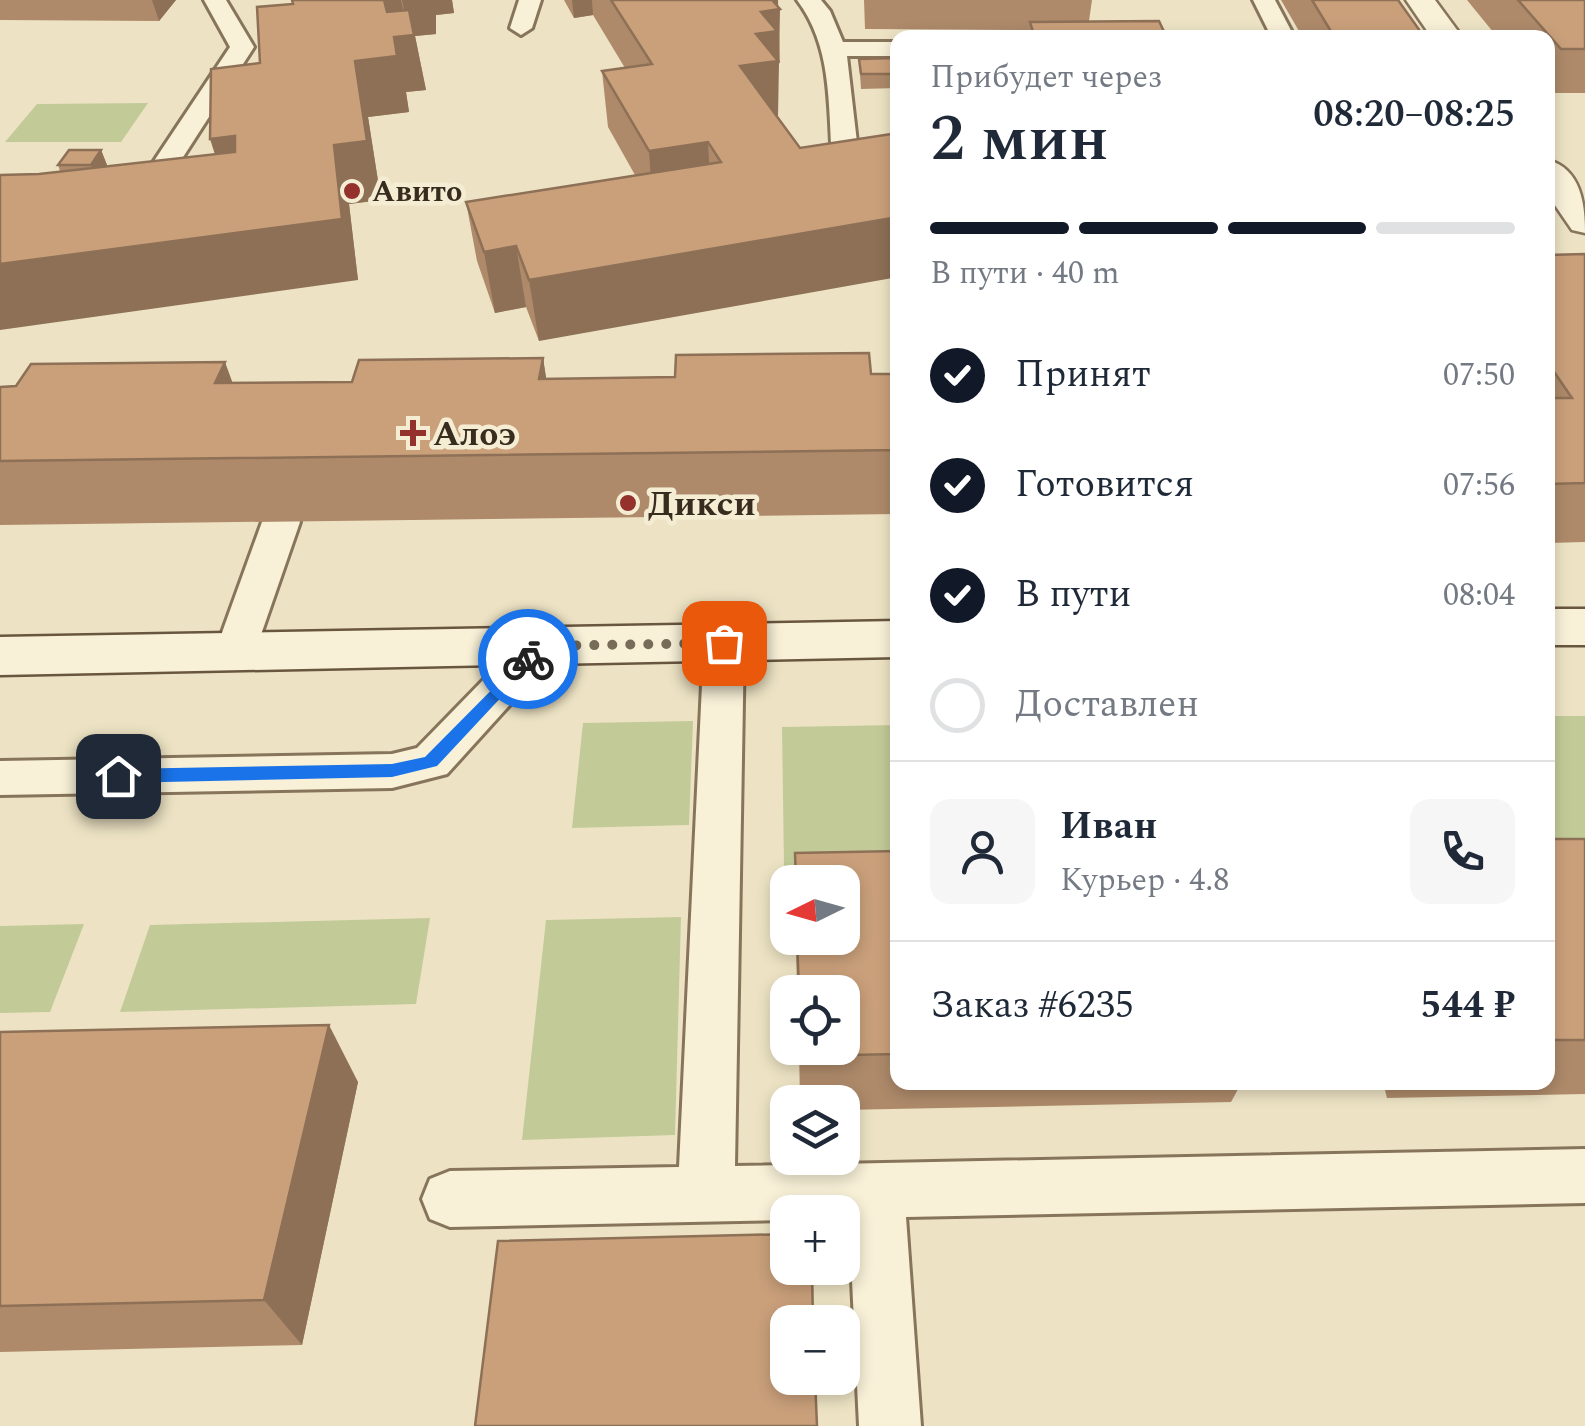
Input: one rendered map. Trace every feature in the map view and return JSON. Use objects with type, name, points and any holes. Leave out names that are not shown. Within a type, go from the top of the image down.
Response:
[{"type":"street","points":[[1420,0],[1442,30]]},
{"type":"street","points":[[1555,181],[1585,222]]},
{"type":"street","points":[[1555,628],[1585,627]]},
{"type":"street","points":[[0,656],[890,639]]},
{"type":"lane","points":[[110,193],[146,193],[242,48],[215,0]]},
{"type":"lane","points":[[521,28],[530,0]]},
{"type":"lane","points":[[808,0],[816,4],[831,31],[846,159],[890,159]]},
{"type":"lane","points":[[1264,0],[1280,30]]},
{"type":"lane","points":[[833,48],[890,49]]},
{"type":"lane","points":[[236,652],[281,522]]},
{"type":"lane","points":[[706,1194],[724,643]]},
{"type":"lane","points":[[0,778],[392,771],[431,762],[540,646]]},
{"type":"lane","points":[[450,1199],[1585,1176]]},
{"type":"lane","points":[[876,1190],[890,1426]]},
{"type":"green space","points":[[148,103],[121,142],[5,142],[37,104]]},
{"type":"green space","points":[[1555,716],[1585,716],[1585,853],[1555,854]]},
{"type":"green space","points":[[693,721],[689,825],[572,828],[583,723]]},
{"type":"green space","points":[[890,725],[890,866],[784,865],[782,727]]},
{"type":"green space","points":[[681,917],[675,1135],[522,1140],[546,920]]},
{"type":"green space","points":[[430,918],[416,1004],[120,1012],[150,925]]},
{"type":"green space","points":[[84,924],[50,1012],[0,1013],[0,926]]},
{"type":"building","points":[[292,0],[384,0],[387,12],[409,10],[414,35],[394,37],[397,56],[355,61],[367,141],[334,145],[342,219],[0,264],[0,175],[235,152],[235,136],[210,139],[211,69],[260,63],[257,7],[293,4]]},
{"type":"building","points":[[611,0],[772,0],[780,9],[761,12],[777,31],[756,34],[778,61],[740,66],[800,148],[890,134],[890,218],[529,280],[516,246],[484,252],[466,202],[721,162],[708,142],[649,151],[602,71],[652,64]]},
{"type":"building","points":[[1312,0],[1398,0],[1419,30],[1330,30]]},
{"type":"building","points":[[1518,0],[1585,0],[1585,49],[1561,49],[1555,42],[1555,30],[1544,30]]},
{"type":"building","points":[[1159,21],[1163,30],[1032,30],[1030,22]]},
{"type":"building","points":[[890,58],[890,74],[861,74],[859,59]]},
{"type":"building","points":[[69,150],[101,150],[91,165],[58,165]]},
{"type":"building","points":[[1585,254],[1585,483],[1555,484],[1555,398],[1572,398],[1555,373],[1555,255]]},
{"type":"building","points":[[869,353],[871,374],[890,374],[890,450],[0,461],[0,387],[16,386],[31,364],[225,362],[215,383],[352,382],[359,360],[543,358],[539,379],[675,377],[676,355]]},
{"type":"building","points":[[1555,839],[1585,839],[1585,1040],[1555,1040]]},
{"type":"building","points":[[890,851],[890,1054],[860,1055],[860,975],[798,975],[798,955],[860,955],[860,865],[795,865],[795,853]]},
{"type":"building","points":[[329,1025],[264,1300],[0,1306],[0,1032]]},
{"type":"building","points":[[770,1234],[770,1285],[812,1285],[813,1305],[770,1305],[770,1395],[816,1395],[817,1426],[475,1426],[498,1241]]},
{"type":"way so far","points":[[528,659],[540,646],[724,643]]},
{"type":"place","name":"Авито","points":[[352,191]]},
{"type":"place","name":"Алоэ","points":[[413,433]]},
{"type":"place","name":"Дикси","points":[[628,503]]},
{"type":"route","points":[[118,776],[392,771],[431,762],[528,659]]}]
